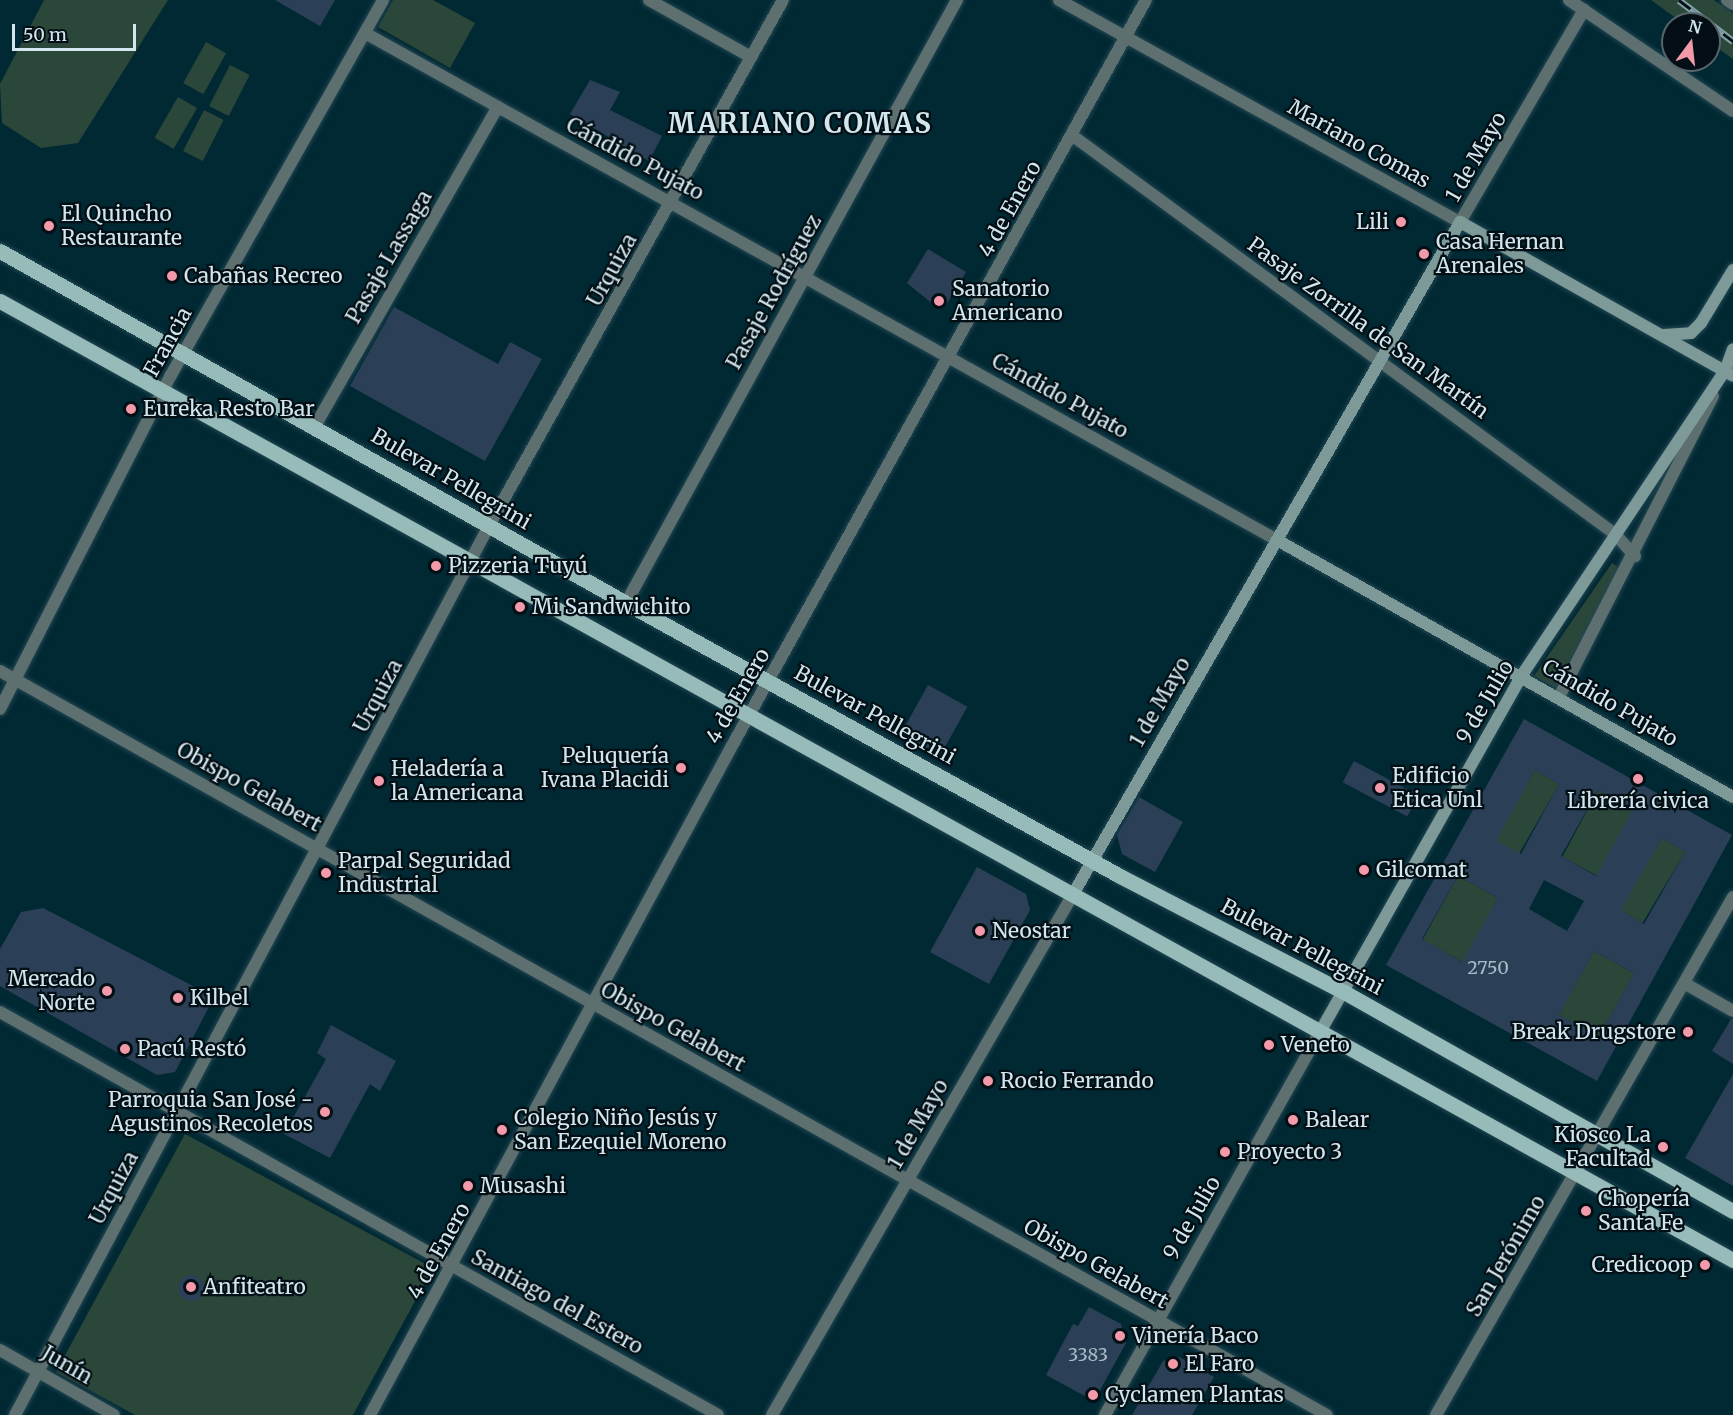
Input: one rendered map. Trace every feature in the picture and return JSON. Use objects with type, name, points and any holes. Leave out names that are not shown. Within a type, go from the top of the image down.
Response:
[{"type":"main road","name":"Mariano Comas","points":[[1460,222],[1729,374]]},
{"type":"main road","name":"1 de Mayo","points":[[1072,896],[1091,858],[1460,222]]},
{"type":"main road","name":"Bulevar Pellegrini","points":[[0,251],[183,355],[315,426],[626,603],[1091,858],[1344,992],[1733,1211]]},
{"type":"main road","points":[[1663,335],[1691,333],[1733,270]]},
{"type":"main road","points":[[0,301],[1733,1260]]},
{"type":"main road","name":"9 de Julio","points":[[1320,1032],[1522,675],[1615,534],[1729,374],[1733,349]]},
{"type":"main road","name":"Cándido Pujato","points":[[1277,540],[1522,675],[1733,797]]},
{"type":"street","name":"Francia","points":[[0,709],[163,391],[383,0]]},
{"type":"street","points":[[649,0],[751,57]]},
{"type":"street","name":"Urquiza","points":[[15,1415],[320,849],[490,525],[673,201],[783,0]]},
{"type":"street","name":"Pasaje Rodríguez","points":[[626,603],[957,0]]},
{"type":"street","name":"Mariano Comas","points":[[1059,0],[1460,222]]},
{"type":"street","name":"4 de Enero","points":[[370,1415],[453,1266],[750,714],[770,682],[1073,136],[1146,0]]},
{"type":"street","points":[[1569,0],[1733,111]]},
{"type":"street","points":[[1727,0],[1733,4]]},
{"type":"street","name":"1 de Mayo","points":[[1460,222],[1584,10]]},
{"type":"street","name":"Cándido Pujato","points":[[365,33],[673,201],[1277,540]]},
{"type":"street","name":"Pasaje Lassaga","points":[[315,426],[498,107]]},
{"type":"street","name":"Pasaje Zorrilla de San Martín","points":[[1073,136],[1615,534],[1635,556]]},
{"type":"street","points":[[1559,697],[1729,374]]},
{"type":"street","name":"Obispo Gelabert","points":[[0,671],[1327,1415]]},
{"type":"street","name":"1 de Mayo","points":[[772,1415],[1072,896]]},
{"type":"street","name":"San Jerónimo","points":[[1436,1415],[1576,1175],[1733,897]]},
{"type":"street","points":[[1684,983],[1733,1011]]},
{"type":"street","name":"Santiago del Estero","points":[[0,1012],[718,1415]]},
{"type":"street","name":"9 de Julio","points":[[1105,1415],[1320,1032]]},
{"type":"street","name":"Junín","points":[[0,1350],[114,1415]]},
{"type":"green space","points":[[44,0],[168,0],[78,143],[41,148],[2,123],[0,84]]},
{"type":"green space","points":[[393,0],[433,0],[475,23],[450,68],[378,27]]},
{"type":"green space","points":[[1651,0],[1714,0],[1733,13],[1733,59],[1721,50],[1721,12],[1668,12]]},
{"type":"green space","points":[[206,42],[226,53],[203,94],[183,83]]},
{"type":"green space","points":[[230,65],[250,75],[229,116],[209,106]]},
{"type":"green space","points":[[178,97],[197,108],[174,149],[154,138]]},
{"type":"green space","points":[[204,110],[224,120],[203,161],[183,151]]},
{"type":"green space","points":[[1612,563],[1621,569],[1557,689],[1534,676]]},
{"type":"green space","points":[[1535,770],[1559,784],[1519,854],[1494,840]]},
{"type":"green space","points":[[1598,790],[1633,809],[1598,876],[1562,857]]},
{"type":"green space","points":[[1662,838],[1685,852],[1642,923],[1619,909]]},
{"type":"green space","points":[[1458,876],[1498,898],[1463,962],[1423,940]]},
{"type":"green space","points":[[1594,951],[1634,973],[1599,1037],[1559,1015]]},
{"type":"green space","points":[[185,1134],[433,1268],[353,1415],[135,1415],[56,1372]]},
{"type":"building","points":[[275,0],[335,0],[320,26]]},
{"type":"building","points":[[590,80],[620,92],[610,110],[662,136],[649,161],[570,114]]},
{"type":"building","points":[[928,249],[966,272],[946,305],[936,299],[934,305],[907,283]]},
{"type":"building","points":[[394,307],[498,364],[510,342],[542,359],[485,461],[350,386]]},
{"type":"building","points":[[928,685],[967,707],[938,759],[899,737]]},
{"type":"building","points":[[1524,719],[1732,835],[1597,1081],[1386,965]],"holes":[[[1535,770],[1559,784],[1521,854],[1496,841]],[[1598,790],[1633,809],[1596,876],[1561,856]],[[1662,838],[1685,852],[1644,924],[1621,910]],[[1458,876],[1498,898],[1462,962],[1422,939]],[[1544,880],[1584,901],[1567,931],[1529,909]],[[1594,951],[1634,973],[1599,1037],[1559,1015]]]},
{"type":"building","name":"Edificio Etica Unl","points":[[1354,761],[1418,795],[1407,816],[1343,782]]},
{"type":"building","points":[[1139,797],[1183,822],[1155,872],[1122,854],[1117,835]]},
{"type":"building","name":"Neostar","points":[[977,867],[1026,894],[1030,910],[989,984],[930,952]]},
{"type":"building","name":"Mercado Norte","points":[[43,908],[214,997],[175,1072],[157,1075],[0,986],[0,949],[21,912]]},
{"type":"building","points":[[1733,1019],[1733,1064],[1712,1051]]},
{"type":"building","name":"Parroquia San José - Agustinos Recoletos","points":[[331,1025],[396,1061],[380,1091],[370,1084],[330,1158],[284,1134],[326,1059],[317,1053]]},
{"type":"building","points":[[1733,1074],[1733,1186],[1685,1158]]},
{"type":"building","name":"Anfiteatro","points":[[191,1275],[200,1279],[204,1288],[200,1297],[191,1301],[182,1297],[178,1288],[182,1279]]},
{"type":"building","points":[[1089,1307],[1121,1324],[1126,1343],[1094,1401],[1046,1375],[1073,1324],[1078,1326]]},
{"type":"building","points":[[1179,1357],[1214,1377],[1192,1415],[1132,1415],[1163,1361]]},
{"type":"railway","points":[[1679,0],[1733,41]]},
{"type":"place","name":"Lili","points":[[1401,222]]},
{"type":"place","name":"El Quincho Restaurante","points":[[49,226]]},
{"type":"place","name":"Casa Hernan Arenales","points":[[1424,254]]},
{"type":"place","name":"Cabañas Recreo","points":[[172,276]]},
{"type":"place","name":"Sanatorio Americano","points":[[939,301]]},
{"type":"place","name":"Eureka Resto Bar","points":[[131,409]]},
{"type":"place","name":"Pizzeria Tuyú","points":[[436,566]]},
{"type":"place","name":"Mi Sandwichito","points":[[520,607]]},
{"type":"place","name":"Peluquería Ivana Placidi","points":[[681,768]]},
{"type":"place","name":"Librería civica","points":[[1638,779]]},
{"type":"place","name":"Heladería a la Americana","points":[[379,781]]},
{"type":"place","name":"Edificio Etica Unl","points":[[1380,788]]},
{"type":"place","name":"Gilcomat","points":[[1364,870]]},
{"type":"place","name":"Parpal Seguridad Industrial","points":[[326,873]]},
{"type":"place","name":"Neostar","points":[[980,931]]},
{"type":"place","name":"Mercado Norte","points":[[107,991]]},
{"type":"place","name":"Kilbel","points":[[178,998]]},
{"type":"place","name":"Break Drugstore","points":[[1688,1032]]},
{"type":"place","name":"Veneto","points":[[1269,1045]]},
{"type":"place","name":"Pacú Restó","points":[[125,1049]]},
{"type":"place","name":"Rocio Ferrando","points":[[988,1081]]},
{"type":"place","name":"Parroquia San José - Agustinos Recoletos","points":[[325,1112]]},
{"type":"place","name":"Balear","points":[[1293,1120]]},
{"type":"place","name":"Colegio Niño Jesús y San Ezequiel Moreno","points":[[502,1130]]},
{"type":"place","name":"Kiosco La Facultad","points":[[1663,1147]]},
{"type":"place","name":"Proyecto 3","points":[[1225,1152]]},
{"type":"place","name":"Musashi","points":[[468,1186]]},
{"type":"place","name":"Chopería Santa Fe","points":[[1586,1211]]},
{"type":"place","name":"Credicoop","points":[[1705,1265]]},
{"type":"place","name":"Anfiteatro","points":[[191,1287]]},
{"type":"place","name":"Vinería Baco","points":[[1120,1336]]},
{"type":"place","name":"El Faro","points":[[1173,1364]]},
{"type":"place","name":"Cyclamen Plantas","points":[[1093,1395]]},
{"type":"district","name":"MARIANO COMAS","points":[[800,124]]}]
